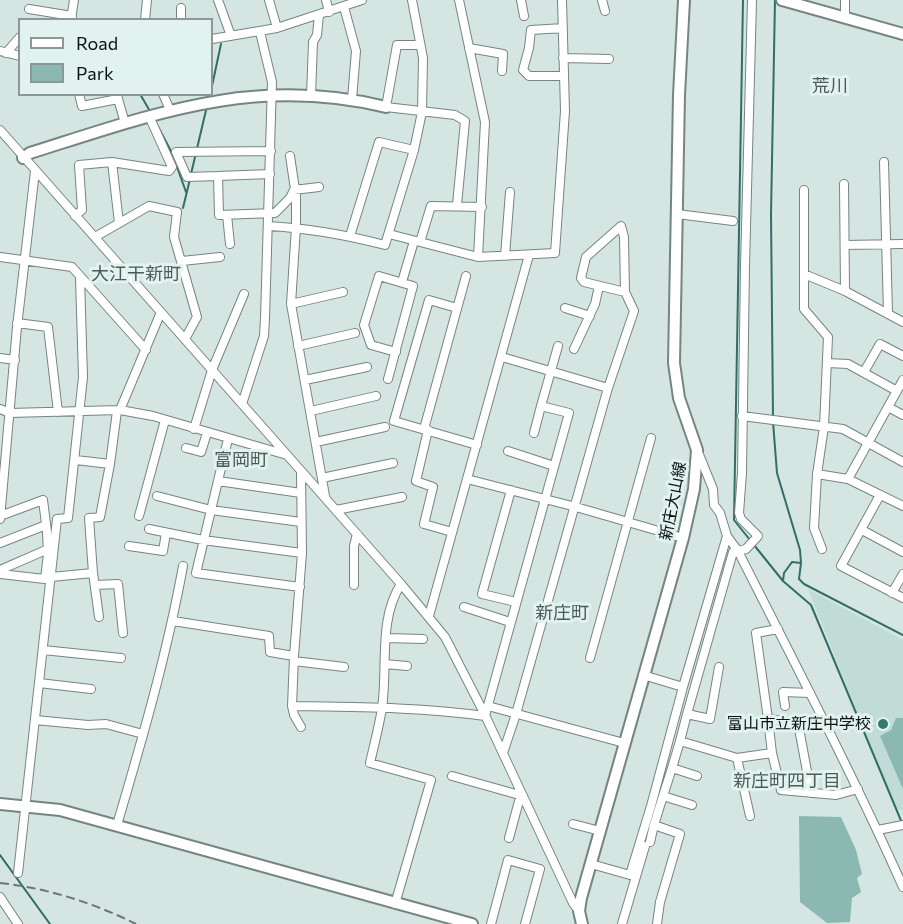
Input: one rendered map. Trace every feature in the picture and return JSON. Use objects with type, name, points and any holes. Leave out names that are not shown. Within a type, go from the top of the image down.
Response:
[{"type":"street","points":[[29,9],[50,16],[72,17],[74,0]]},
{"type":"street","points":[[146,18],[147,0]]},
{"type":"street","points":[[218,0],[231,36]]},
{"type":"street","points":[[269,0],[277,28]]},
{"type":"street","points":[[326,0],[329,12]]},
{"type":"street","points":[[213,39],[277,28],[362,0]]},
{"type":"street","points":[[268,226],[296,227],[350,236],[385,245],[414,150],[422,112],[423,58],[412,0]]},
{"type":"street","points":[[459,0],[485,122],[478,257]]},
{"type":"street","points":[[521,0],[524,16]]},
{"type":"street","points":[[388,234],[478,257],[555,253],[564,134],[562,0]]},
{"type":"street","points":[[602,0],[605,11]]},
{"type":"street","name":"新庄大山線","points":[[582,924],[579,911],[591,864],[683,538],[694,489],[697,450],[679,398],[674,370],[679,95],[684,0]]},
{"type":"street","points":[[622,924],[672,768],[733,552],[742,550],[758,536],[741,519],[739,513],[742,473],[752,0]]},
{"type":"street","points":[[782,0],[903,34]]},
{"type":"street","points":[[845,0],[845,18]]},
{"type":"street","points":[[344,7],[356,51],[352,99]]},
{"type":"street","points":[[181,8],[181,18]]},
{"type":"street","points":[[311,96],[313,42],[317,35],[319,15]]},
{"type":"street","points":[[563,28],[531,30],[530,48],[523,70],[528,76],[564,76]]},
{"type":"street","points":[[242,404],[264,336],[272,82],[260,32]]},
{"type":"street","points":[[3,52],[18,39]]},
{"type":"street","points":[[386,107],[397,45],[419,45]]},
{"type":"street","points":[[469,48],[503,54],[502,71]]},
{"type":"street","points":[[3,52],[18,56]]},
{"type":"street","points":[[563,58],[609,59]]},
{"type":"street","points":[[23,158],[30,153],[125,123],[213,101],[272,95],[352,99],[386,107],[454,115],[465,121],[457,205]]},
{"type":"street","points":[[80,96],[82,106],[118,97],[125,123]]},
{"type":"street","points":[[164,96],[170,110]]},
{"type":"street","points":[[75,216],[82,210],[79,165],[112,162],[170,171],[172,167],[149,116]]},
{"type":"street","points":[[0,130],[401,584],[445,637],[503,753],[573,903],[579,911]]},
{"type":"street","points":[[350,236],[379,142],[414,150]]},
{"type":"street","points":[[270,174],[187,177],[176,152],[271,151]]},
{"type":"street","points":[[290,156],[296,227],[291,304],[325,498]]},
{"type":"street","points":[[112,162],[119,223]]},
{"type":"street","points":[[884,162],[888,314]]},
{"type":"street","points":[[35,171],[17,322],[0,518],[43,500],[49,579]]},
{"type":"street","points":[[218,176],[219,215],[275,213],[285,205],[294,190]]},
{"type":"street","points":[[844,184],[845,291]]},
{"type":"street","points":[[294,190],[319,187]]},
{"type":"street","points":[[804,190],[804,309],[828,337],[824,427],[817,474],[814,528],[822,549]]},
{"type":"street","points":[[505,256],[510,192]]},
{"type":"street","points":[[95,237],[149,206],[177,212],[174,237],[197,316],[185,339]]},
{"type":"street","points":[[402,282],[431,206],[482,207]]},
{"type":"street","points":[[227,214],[230,244]]},
{"type":"street","points":[[677,214],[733,221]]},
{"type":"street","points":[[503,753],[576,507],[608,388],[634,311],[625,292],[624,237],[621,226],[586,257],[581,278],[584,282],[625,292]]},
{"type":"street","points":[[845,245],[903,244]]},
{"type":"street","points":[[429,616],[529,255]]},
{"type":"street","points":[[0,257],[72,267],[146,350]]},
{"type":"street","points":[[182,261],[220,258]]},
{"type":"street","points":[[804,274],[845,291],[903,322]]},
{"type":"street","points":[[388,379],[396,352],[413,286],[380,276],[364,325],[371,345],[396,352]]},
{"type":"street","points":[[452,532],[424,524],[433,487],[416,481],[426,429],[466,276]]},
{"type":"street","points":[[18,873],[57,519],[68,518],[76,460],[83,346],[80,278]]},
{"type":"street","points":[[574,349],[595,304],[599,286]]},
{"type":"street","points":[[291,304],[343,292]]},
{"type":"street","points":[[194,429],[213,370],[244,294]]},
{"type":"street","points":[[457,308],[429,300],[394,421],[477,445]]},
{"type":"street","points":[[565,308],[590,316]]},
{"type":"street","points":[[99,617],[89,518],[100,517],[118,410],[161,312]]},
{"type":"street","points":[[17,322],[48,327],[58,412]]},
{"type":"street","points":[[298,346],[355,333]]},
{"type":"street","points":[[864,372],[880,344],[903,356]]},
{"type":"street","points":[[534,433],[558,346]]},
{"type":"street","points":[[502,357],[608,388]]},
{"type":"street","points":[[0,358],[15,360]]},
{"type":"street","points":[[827,363],[848,364],[897,391]]},
{"type":"street","points":[[305,380],[367,367]]},
{"type":"street","points":[[848,479],[903,380]]},
{"type":"street","points":[[310,411],[376,396]]},
{"type":"street","points":[[485,716],[569,413],[541,406]]},
{"type":"street","points":[[888,407],[903,415]]},
{"type":"street","points":[[0,409],[10,413],[118,410],[165,420],[287,455]]},
{"type":"street","points":[[742,416],[843,429],[903,462]]},
{"type":"street","points":[[139,516],[165,420]]},
{"type":"street","points":[[316,442],[385,427]]},
{"type":"street","points":[[186,448],[201,452],[207,433]]},
{"type":"street","points":[[590,658],[651,438]]},
{"type":"street","points":[[228,439],[196,573],[300,587]]},
{"type":"street","points":[[697,450],[713,489],[714,505],[720,513],[727,536],[742,550],[778,629],[878,830],[903,887]]},
{"type":"street","points":[[508,451],[554,466]]},
{"type":"street","points":[[76,460],[110,464]]},
{"type":"street","points":[[322,478],[393,463]]},
{"type":"street","points":[[301,472],[302,553],[292,706],[294,716],[301,727]]},
{"type":"street","points":[[817,474],[848,479],[903,506]]},
{"type":"street","points":[[467,479],[683,538]]},
{"type":"street","points":[[218,481],[301,493]]},
{"type":"street","points":[[511,490],[482,594],[516,602]]},
{"type":"street","points":[[880,495],[841,566],[903,598]]},
{"type":"street","points":[[157,496],[211,510],[301,522]]},
{"type":"street","points":[[336,510],[402,497]]},
{"type":"street","points":[[0,543],[46,525]]},
{"type":"street","points":[[149,529],[203,540],[302,553]]},
{"type":"street","points":[[862,530],[903,552]]},
{"type":"street","points":[[129,546],[163,551],[166,532]]},
{"type":"street","points":[[354,585],[354,546],[357,534]]},
{"type":"street","points":[[634,884],[630,875],[727,536]]},
{"type":"street","points":[[0,570],[46,550]]},
{"type":"street","points":[[117,825],[173,621],[183,566]]},
{"type":"street","points":[[0,574],[49,579],[93,573]]},
{"type":"street","points":[[892,593],[903,574]]},
{"type":"street","points":[[95,585],[118,584],[123,633]]},
{"type":"street","points":[[395,903],[431,780],[370,763],[382,707],[387,638],[393,597],[401,584]]},
{"type":"street","points":[[464,607],[510,622]]},
{"type":"street","points":[[173,621],[269,636],[270,652],[344,667]]},
{"type":"street","points":[[778,629],[756,633],[772,753],[781,790],[836,795],[858,789]]},
{"type":"street","points":[[387,638],[423,639]]},
{"type":"street","points":[[43,650],[121,658]]},
{"type":"street","points":[[385,664],[407,666]]},
{"type":"street","points":[[687,714],[710,719],[719,667]]},
{"type":"street","points":[[643,675],[683,687]]},
{"type":"street","points":[[39,683],[91,688]]},
{"type":"street","points":[[785,706],[783,692],[810,693]]},
{"type":"street","points":[[292,706],[382,707],[450,711],[485,716]]},
{"type":"street","points":[[488,706],[624,742]]},
{"type":"street","points":[[768,719],[798,723],[810,793]]},
{"type":"street","points":[[35,720],[88,725],[105,724],[143,734]]},
{"type":"street","points":[[680,741],[737,758],[772,753]]},
{"type":"street","points":[[737,758],[750,816]]},
{"type":"street","points":[[672,768],[697,776]]},
{"type":"street","points":[[452,776],[523,796]]},
{"type":"street","points":[[509,838],[519,801],[523,796]]},
{"type":"street","points":[[663,796],[692,805]]},
{"type":"street","points":[[0,804],[60,810],[395,903],[437,920],[472,924]]},
{"type":"street","points":[[573,824],[600,831]]},
{"type":"street","points":[[654,825],[680,834],[660,902],[657,924]]},
{"type":"street","points":[[878,830],[903,825]]},
{"type":"street","points":[[491,924],[508,860],[548,871],[556,868]]},
{"type":"street","points":[[591,864],[630,875]]},
{"type":"street","points":[[525,924],[540,869]]},
{"type":"street","points":[[0,914],[1,899]]},
{"type":"street","points":[[1,899],[18,924]]},
{"type":"shaded area","name":"富山市立新庄中学校","points":[[808,589],[903,640],[903,811],[895,807]]},
{"type":"green space","points":[[896,718],[903,718],[903,789],[880,736],[891,730]]},
{"type":"green space","points":[[799,816],[841,817],[856,850],[862,874],[857,878],[861,892],[852,898],[850,922],[827,923],[800,902]]},
{"type":"waterway","points":[[743,0],[734,520],[750,540]]},
{"type":"waterway","points":[[773,417],[771,214],[775,0]]},
{"type":"waterway","points":[[213,81],[221,44]]},
{"type":"waterway","points":[[141,96],[151,113]]},
{"type":"waterway","points":[[191,174],[207,106]]},
{"type":"waterway","points":[[155,121],[172,153],[186,192]]},
{"type":"waterway","points":[[183,208],[190,179]]},
{"type":"waterway","points":[[773,422],[777,473],[800,550],[799,579],[804,584],[903,635]]},
{"type":"waterway","points":[[754,545],[783,581]]},
{"type":"waterway","points":[[801,563],[792,562],[784,573],[783,581],[811,605],[902,823]]},
{"type":"waterway","points":[[0,855],[50,924]]},
{"type":"railway","points":[[0,883],[70,897],[136,924]]},
{"type":"place","name":"富山市立新庄中学校","points":[[883,724]]},
{"type":"district","name":"荒川","points":[[830,86]]},
{"type":"district","name":"大江干新町","points":[[136,274]]},
{"type":"district","name":"富岡町","points":[[241,460]]},
{"type":"district","name":"新庄町","points":[[562,613]]},
{"type":"district","name":"新庄町四丁目","points":[[787,781]]}]
